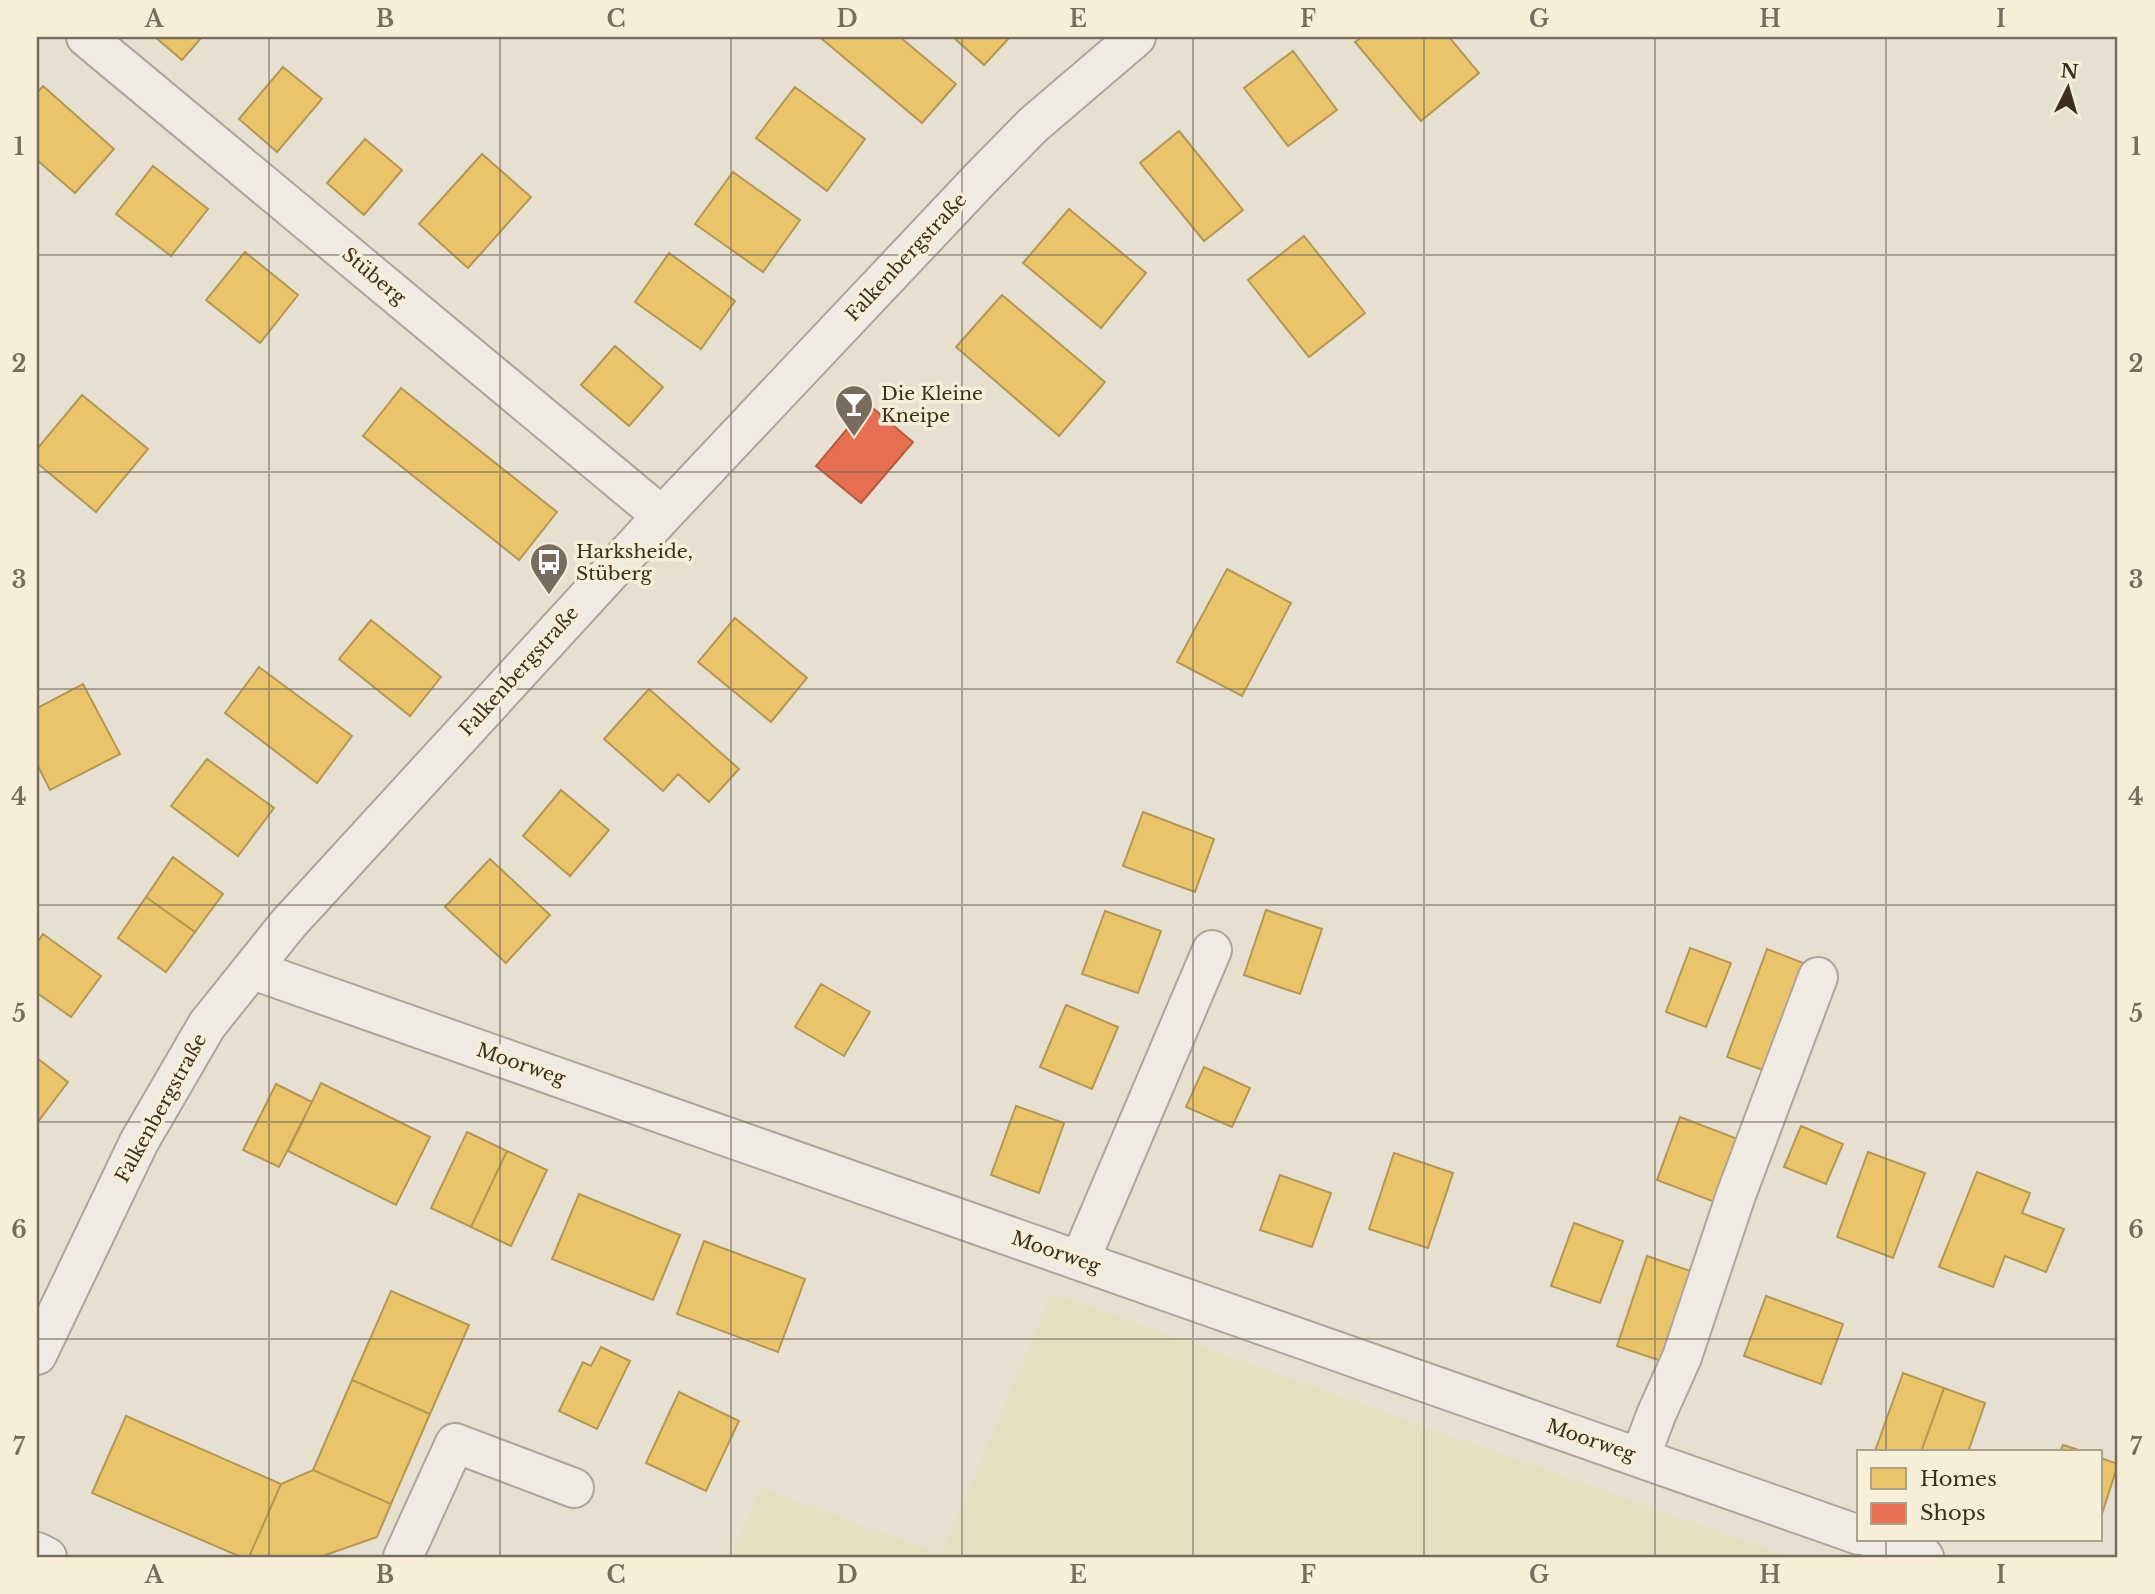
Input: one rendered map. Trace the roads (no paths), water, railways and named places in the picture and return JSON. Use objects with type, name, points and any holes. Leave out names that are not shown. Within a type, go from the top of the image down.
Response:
[{"type":"street","name":"Stüberg","points":[[86,37],[662,516]]},
{"type":"street","name":"Falkenbergstraße","points":[[37,1355],[139,1142],[207,1025],[288,924],[662,516],[998,161],[1033,125],[1136,37]]},
{"type":"street","points":[[1080,1260],[1212,950]]},
{"type":"street","name":"Moorweg","points":[[253,970],[1857,1534]]},
{"type":"street","points":[[1640,1458],[1682,1357],[1736,1195],[1818,977]]},
{"type":"street","points":[[403,1557],[455,1443],[574,1488]]},
{"type":"street","points":[[1880,1542],[1924,1557]]},
{"type":"street","points":[[37,1552],[47,1557]]},
{"type":"place","name":"Die Kleine Kneipe","points":[[854,438]]},
{"type":"place","name":"Harksheide, Stüberg","points":[[549,596]]}]
